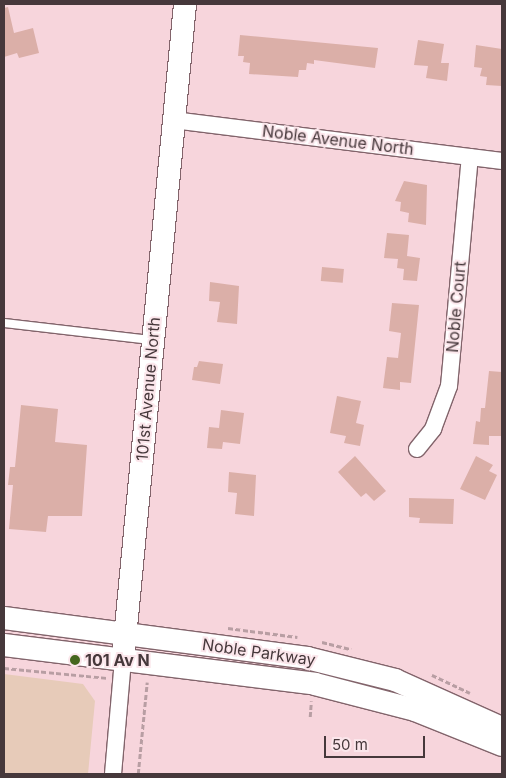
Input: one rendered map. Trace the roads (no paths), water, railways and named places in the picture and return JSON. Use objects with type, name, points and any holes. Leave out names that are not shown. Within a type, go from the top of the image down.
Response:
[{"type":"main road","name":"101st Avenue North","points":[[123,659],[185,4]]},
{"type":"main road","name":"Noble Parkway","points":[[4,618],[293,655],[368,672],[425,692],[502,728]]},
{"type":"main road","name":"Noble Parkway","points":[[4,645],[324,686],[415,710],[502,745]]},
{"type":"street","name":"Noble Avenue North","points":[[173,120],[502,161]]},
{"type":"street","name":"Noble Court","points":[[417,448],[433,429],[449,386],[470,157]]},
{"type":"street","name":"101st Avenue North","points":[[113,774],[123,659]]},
{"type":"lane","points":[[4,323],[153,340]]},
{"type":"place","name":"101 Av N","points":[[75,660]]}]
